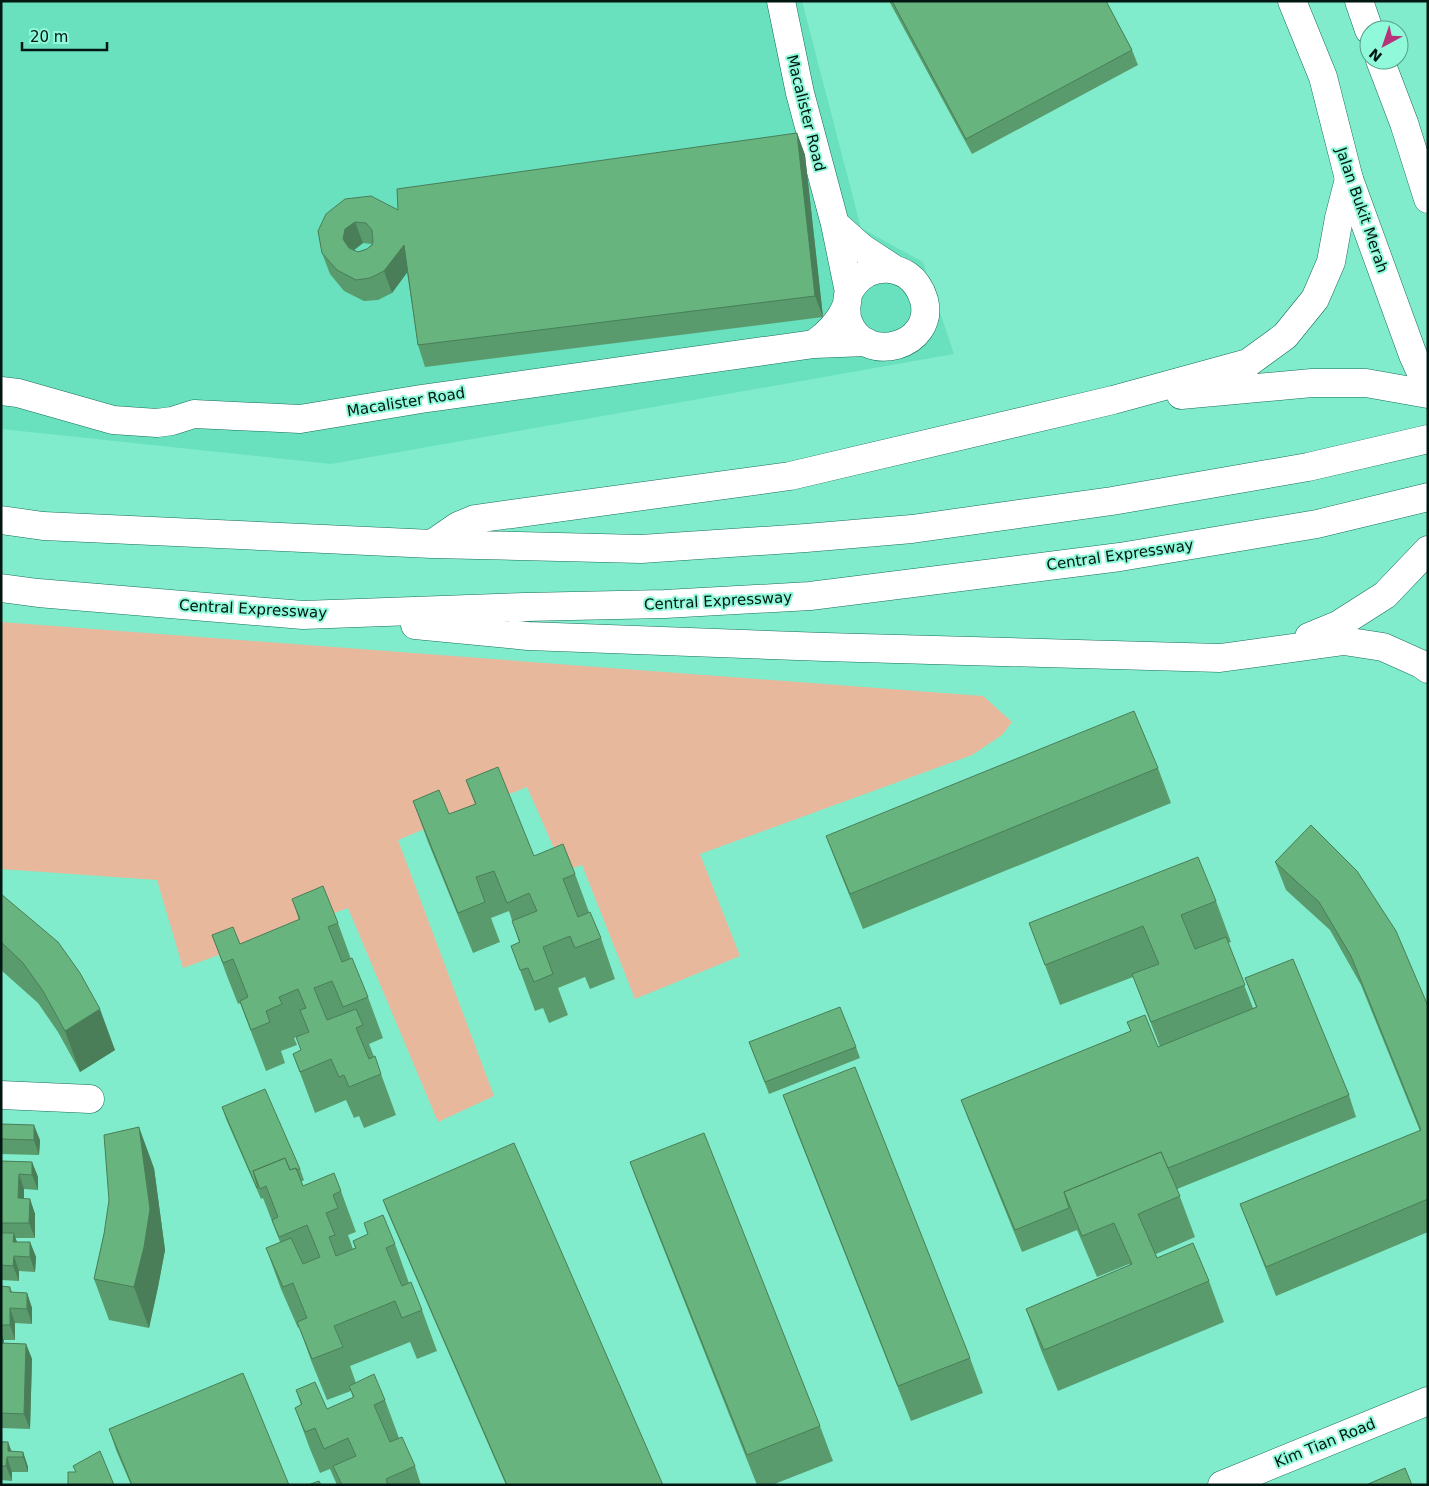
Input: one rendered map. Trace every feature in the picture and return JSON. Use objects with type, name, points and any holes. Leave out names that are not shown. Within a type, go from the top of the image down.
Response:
[{"type":"main road","name":"Macalister Road","points":[[781,1],[800,93],[835,224],[847,299],[848,322],[855,334],[866,342],[879,347],[893,347],[906,342],[919,330],[924,318],[925,304],[922,291],[913,279],[862,248],[835,224]]},
{"type":"main road","name":"Jalan Bukit Merah","points":[[1292,1],[1323,77],[1349,179],[1413,354],[1428,388]]},
{"type":"main road","points":[[1359,1],[1366,20]]},
{"type":"main road","points":[[1384,70],[1404,123],[1428,199]]},
{"type":"main road","points":[[782,141],[811,137]]},
{"type":"main road","points":[[432,544],[458,526],[475,519],[790,476],[1112,400],[1248,363],[1285,336],[1315,299],[1328,269],[1349,179]]},
{"type":"main road","points":[[814,344],[826,336],[834,327],[856,281],[867,273],[880,268],[894,269]]},
{"type":"main road","name":"Macalister Road","points":[[1,391],[18,393],[113,420],[157,423],[172,421],[194,414],[300,419],[420,399],[814,344],[866,342]]},
{"type":"main road","points":[[1112,400],[1312,382],[1366,383],[1428,394]]},
{"type":"main road","points":[[1,520],[43,526],[432,544],[641,549],[912,529],[1112,501],[1308,467],[1428,439]]},
{"type":"main road","name":"Central Expressway","points":[[1,588],[38,593],[303,615],[675,604],[810,596],[1140,554],[1317,524],[1428,497]]},
{"type":"main road","points":[[1280,649],[1338,625],[1386,595],[1428,550]]},
{"type":"main road","points":[[303,615],[528,636],[835,648],[1220,658],[1344,641],[1383,647],[1428,669]]},
{"type":"main road","points":[[1,1095],[90,1099]]},
{"type":"main road","name":"Kim Tian Road","points":[[1222,1485],[1428,1401]]},
{"type":"shaded area","points":[[1,1],[802,1],[861,228],[923,262],[954,354],[331,464],[1,429]]},
{"type":"shaded area","points":[[1,622],[983,696],[1012,722],[1002,735],[972,755],[700,854],[740,956],[635,999],[582,865],[564,871],[527,787],[398,840],[494,1096],[438,1122],[348,908],[183,968],[157,880],[1,869]]},
{"type":"building","points":[[892,1],[1106,1],[1132,50],[966,139]]},
{"type":"building","points":[[797,133],[815,296],[418,345],[404,245],[384,271],[370,278],[356,280],[337,270],[322,253],[318,231],[326,214],[345,199],[371,196],[398,210],[397,189]],"holes":[[[355,222],[366,223],[372,230],[372,245],[358,252],[349,248],[343,239],[345,229]]]},
{"type":"building","points":[[1134,711],[1158,768],[850,894],[826,836]]},
{"type":"building","points":[[498,767],[534,856],[563,844],[575,874],[563,879],[578,917],[590,912],[601,938],[575,948],[570,936],[543,947],[553,974],[534,982],[528,968],[520,970],[511,946],[520,942],[512,921],[537,911],[529,893],[507,903],[494,871],[476,877],[485,902],[458,913],[413,801],[439,790],[449,814],[476,804],[466,780]]},
{"type":"building","points":[[1311,825],[1357,871],[1396,931],[1428,1006],[1428,1199],[1266,1267],[1240,1204],[1421,1130],[1351,956],[1319,902],[1275,862]]},
{"type":"building","points":[[1198,857],[1216,901],[1181,915],[1195,949],[1226,937],[1245,985],[1151,1022],[1132,974],[1159,964],[1143,926],[1045,965],[1029,923]]},
{"type":"building","points":[[323,886],[338,923],[328,927],[342,962],[352,958],[368,997],[343,1007],[332,981],[314,988],[327,1020],[356,1009],[363,1025],[356,1028],[369,1059],[375,1056],[381,1074],[349,1087],[344,1075],[339,1077],[331,1059],[300,1072],[293,1054],[301,1050],[296,1037],[309,1032],[300,1010],[306,1008],[298,989],[279,997],[282,1004],[266,1011],[270,1022],[251,1030],[240,1001],[248,997],[233,959],[223,963],[212,935],[233,927],[240,944],[300,919],[292,899]]},
{"type":"building","points":[[1,894],[58,942],[80,973],[100,1009],[65,1031],[43,991],[23,963],[1,942]]},
{"type":"building","points":[[1293,959],[1349,1095],[1168,1168],[1161,1152],[1064,1192],[1069,1208],[1015,1230],[961,1100],[1131,1031],[1127,1022],[1145,1015],[1158,1047],[1257,1007],[1245,978]]},
{"type":"building","points":[[840,1007],[856,1047],[765,1082],[749,1042]]},
{"type":"building","points":[[855,1067],[970,1358],[898,1386],[783,1095]]},
{"type":"building","points":[[265,1089],[300,1169],[290,1170],[285,1158],[253,1171],[257,1188],[222,1107]]},
{"type":"building","points":[[1,1124],[34,1125],[34,1140],[1,1139]]},
{"type":"building","points":[[139,1127],[150,1209],[144,1247],[134,1287],[94,1279],[109,1200],[104,1135]]},
{"type":"building","points":[[704,1133],[820,1426],[747,1455],[630,1162]]},
{"type":"building","points":[[514,1143],[663,1485],[507,1485],[383,1200]]},
{"type":"building","points":[[1161,1152],[1180,1196],[1138,1214],[1157,1258],[1193,1243],[1209,1281],[1044,1350],[1026,1309],[1132,1264],[1114,1223],[1082,1236],[1064,1192]]},
{"type":"building","points":[[285,1158],[290,1170],[296,1168],[303,1186],[334,1173],[341,1191],[333,1195],[338,1208],[326,1213],[335,1235],[329,1237],[336,1256],[356,1248],[353,1241],[368,1234],[364,1223],[383,1215],[395,1244],[386,1248],[402,1286],[411,1282],[422,1310],[402,1318],[395,1301],[334,1326],[343,1347],[312,1359],[297,1322],[307,1318],[293,1283],[283,1287],[266,1248],[291,1238],[303,1264],[320,1257],[307,1225],[279,1237],[272,1220],[278,1217],[266,1186],[260,1189],[253,1171]]},
{"type":"building","points":[[1,1161],[32,1162],[32,1175],[19,1174],[18,1198],[30,1199],[29,1223],[1,1223]]},
{"type":"building","points":[[1,1233],[14,1233],[13,1242],[30,1242],[30,1257],[14,1256],[13,1266],[1,1265]]},
{"type":"building","points":[[1,1286],[10,1287],[10,1292],[27,1293],[27,1309],[10,1308],[10,1325],[1,1325]]},
{"type":"building","points":[[1,1343],[26,1344],[24,1414],[1,1413]]},
{"type":"building","points":[[243,1373],[289,1485],[132,1485],[109,1429]]},
{"type":"building","points":[[374,1374],[385,1400],[374,1405],[390,1442],[402,1437],[415,1466],[386,1479],[388,1485],[342,1485],[333,1466],[356,1456],[348,1438],[324,1449],[315,1428],[305,1432],[295,1408],[302,1404],[296,1390],[315,1382],[327,1409],[354,1397],[349,1386]]},
{"type":"building","points":[[1,1442],[8,1442],[8,1451],[23,1452],[23,1457],[7,1457],[6,1466],[1,1466]]},
{"type":"building","points":[[100,1451],[114,1485],[68,1485],[68,1472],[76,1472],[73,1466]]},
{"type":"building","points":[[1405,1468],[1412,1485],[1366,1485]]},
{"type":"building","points":[[319,1481],[321,1485],[308,1485]]}]
